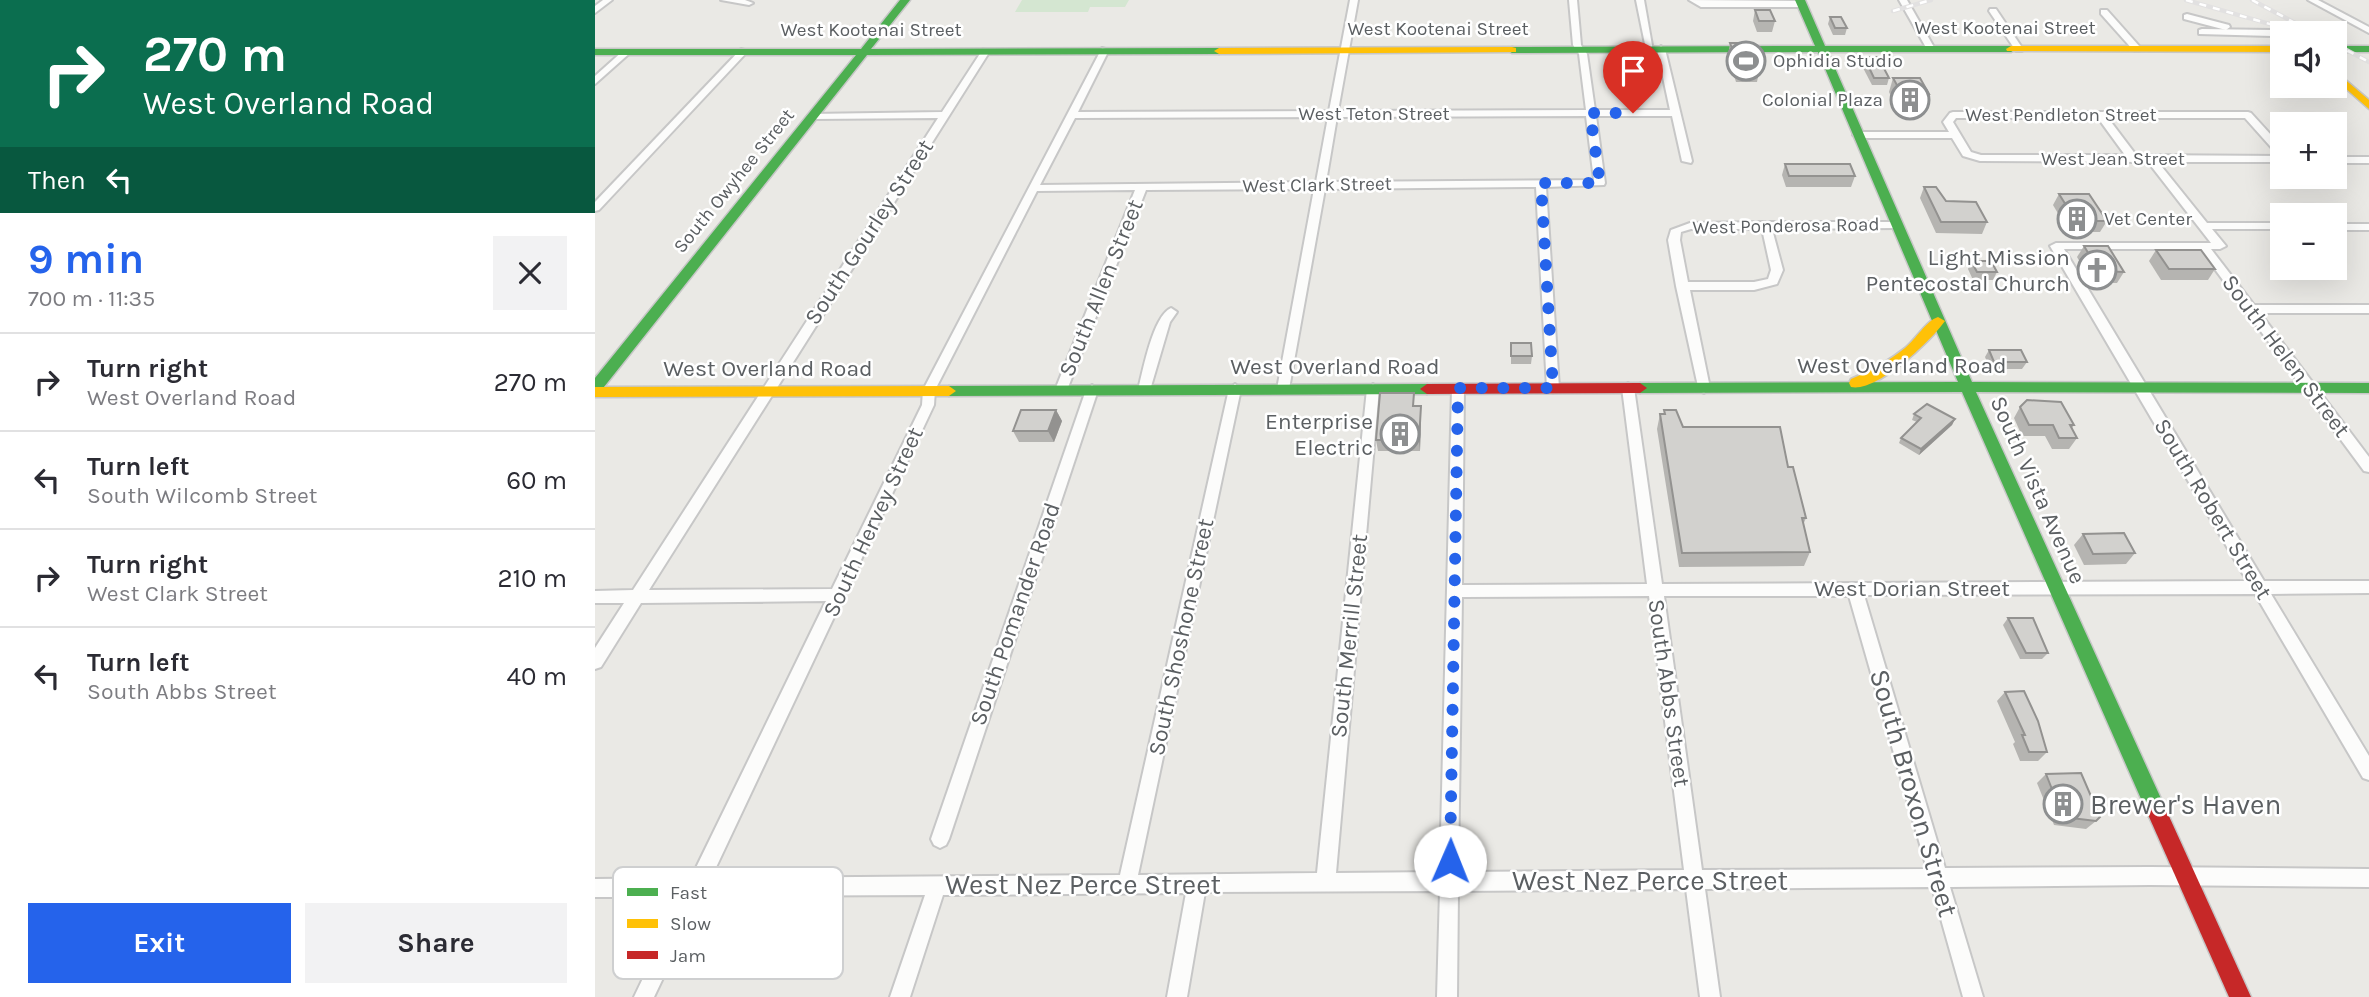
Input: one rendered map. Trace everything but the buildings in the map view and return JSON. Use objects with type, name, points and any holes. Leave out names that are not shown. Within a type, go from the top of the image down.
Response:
[{"type":"main road","name":"South Owyhee Street","points":[[595,390],[905,0]]},
{"type":"main road","name":"South Vista Avenue","points":[[1801,2],[1967,387],[2240,997]]},
{"type":"main road","name":"West Kootenai Street","points":[[595,52],[2270,49]]},
{"type":"main road","points":[[2347,49],[2369,49]]},
{"type":"main road","points":[[2347,85],[2369,106]]},
{"type":"main road","points":[[1849,387],[1909,355],[1929,336],[1938,321]]},
{"type":"main road","name":"West Overland Road","points":[[595,390],[2369,388]]},
{"type":"street","points":[[595,10],[608,0]]},
{"type":"street","points":[[725,0],[749,3]]},
{"type":"street","points":[[1283,389],[1354,0]]},
{"type":"street","points":[[1573,0],[1590,113]]},
{"type":"street","points":[[1640,0],[1676,113],[1687,161]]},
{"type":"street","points":[[1903,0],[1931,49]]},
{"type":"street","points":[[2312,0],[2369,30]]},
{"type":"street","points":[[1694,1],[1801,2]]},
{"type":"street","points":[[1993,10],[2019,49]]},
{"type":"street","points":[[2104,12],[2137,49]]},
{"type":"street","points":[[2218,49],[2187,17],[2246,32]]},
{"type":"street","points":[[2201,32],[2270,33]]},
{"type":"street","name":"South Hervey Street","points":[[707,867],[928,405],[929,390],[1105,50]]},
{"type":"street","points":[[595,81],[627,51]]},
{"type":"street","points":[[595,208],[600,197],[744,51]]},
{"type":"street","name":"South Gourley Street","points":[[595,662],[986,51]]},
{"type":"street","name":"West Clark Street","points":[[1034,188],[1320,186],[1330,183],[1600,183],[1590,113]]},
{"type":"street","name":"West Teton Street","points":[[1072,115],[1676,113]]},
{"type":"street","points":[[813,116],[944,115]]},
{"type":"street","name":"West Pendleton Street","points":[[1858,135],[1955,135],[1948,122],[1953,115],[2248,115],[2270,140]]},
{"type":"street","points":[[2101,115],[2133,159]]},
{"type":"street","name":"West Jean Street","points":[[1955,135],[1968,154],[1980,158],[2270,159]]},
{"type":"street","name":"South Helen Street","points":[[2151,159],[2220,246],[2203,246]]},
{"type":"street","points":[[2347,160],[2369,160]]},
{"type":"street","points":[[1541,183],[1553,388]]},
{"type":"street","name":"South Allen Street","points":[[1061,390],[1142,187]]},
{"type":"street","points":[[1704,388],[1682,286],[1754,286],[1773,281],[1777,270],[1766,225]]},
{"type":"street","name":"West Ponderosa Road","points":[[1682,286],[1674,240],[1676,230],[1690,226],[1897,225]]},
{"type":"street","points":[[2206,226],[2270,226]]},
{"type":"street","points":[[2347,227],[2369,227]]},
{"type":"street","name":"South Robert Street","points":[[2203,246],[2056,246],[2369,772]]},
{"type":"street","name":"South Helen Street","points":[[2203,246],[2369,467]]},
{"type":"street","points":[[2251,309],[2369,309]]},
{"type":"street","points":[[1144,390],[1164,321],[1171,312]]},
{"type":"street","points":[[1447,997],[1458,388]]},
{"type":"street","name":"South Abbs Street","points":[[1628,388],[1710,997]]},
{"type":"street","name":"South Shoshone Street","points":[[1127,884],[1235,389]]},
{"type":"street","name":"South Merrill Street","points":[[1327,882],[1326,861],[1373,389]]},
{"type":"street","name":"South Pomander Road","points":[[940,839],[1092,390]]},
{"type":"street","name":"West Dorian Street","points":[[1454,591],[2369,587]]},
{"type":"street","name":"South Broxon Street","points":[[1855,589],[1973,997]]},
{"type":"street","points":[[595,597],[838,595]]},
{"type":"street","name":"West Nez Perce Street","points":[[843,886],[1938,877],[2369,878]]},
{"type":"street","points":[[1177,997],[1197,883]]},
{"type":"street","points":[[900,997],[937,885]]},
{"type":"street","name":"West Nez Perce Street","points":[[595,888],[613,888]]},
{"type":"street","name":"South Hervey Street","points":[[644,997],[653,979]]},
{"type":"green space","points":[[1022,0],[1129,0],[1125,7],[1090,7],[1088,12],[1015,12]]},
{"type":"railway","points":[[1893,11],[1931,0]]},
{"type":"railway","points":[[2186,0],[2270,24]]},
{"type":"railway","points":[[2252,0],[2291,21]]},
{"type":"railway","points":[[2347,50],[2369,62]]},
{"type":"traffic: fast","points":[[595,388],[905,0]]},
{"type":"traffic: fast","points":[[1800,0],[1967,387],[2156,810]]},
{"type":"traffic: fast","points":[[1512,50],[2011,49]]},
{"type":"traffic: fast","points":[[2347,49],[2369,49]]},
{"type":"traffic: fast","points":[[595,52],[1219,51]]},
{"type":"traffic: fast","points":[[1967,387],[2369,388]]},
{"type":"traffic: fast","points":[[1640,388],[1967,387]]},
{"type":"traffic: fast","points":[[949,391],[1427,389]]},
{"type":"traffic: slow","points":[[2011,49],[2270,49]]},
{"type":"traffic: slow","points":[[1219,51],[1512,50]]},
{"type":"traffic: slow","points":[[2347,85],[2369,106]]},
{"type":"traffic: slow","points":[[1856,383],[1901,358],[1921,341],[1938,321]]},
{"type":"traffic: slow","points":[[595,392],[949,391]]},
{"type":"traffic: jam","points":[[1427,389],[1640,388]]},
{"type":"traffic: jam","points":[[2156,810],[2240,997]]},
{"type":"place","name":"Ophidia Studio","points":[[1746,61]]},
{"type":"place","name":"Colonial Plaza","points":[[1910,100]]},
{"type":"place","name":"Vet Center","points":[[2077,219]]},
{"type":"place","name":"Light Mission Pentecostal Church","points":[[2097,270]]},
{"type":"place","name":"Enterprise Electric","points":[[1400,434]]},
{"type":"place","name":"Brewer's Haven","points":[[2063,804]]},
{"type":"route","points":[[1450,861],[1458,388],[1553,388],[1541,183],[1600,183],[1590,113],[1633,113]]}]
